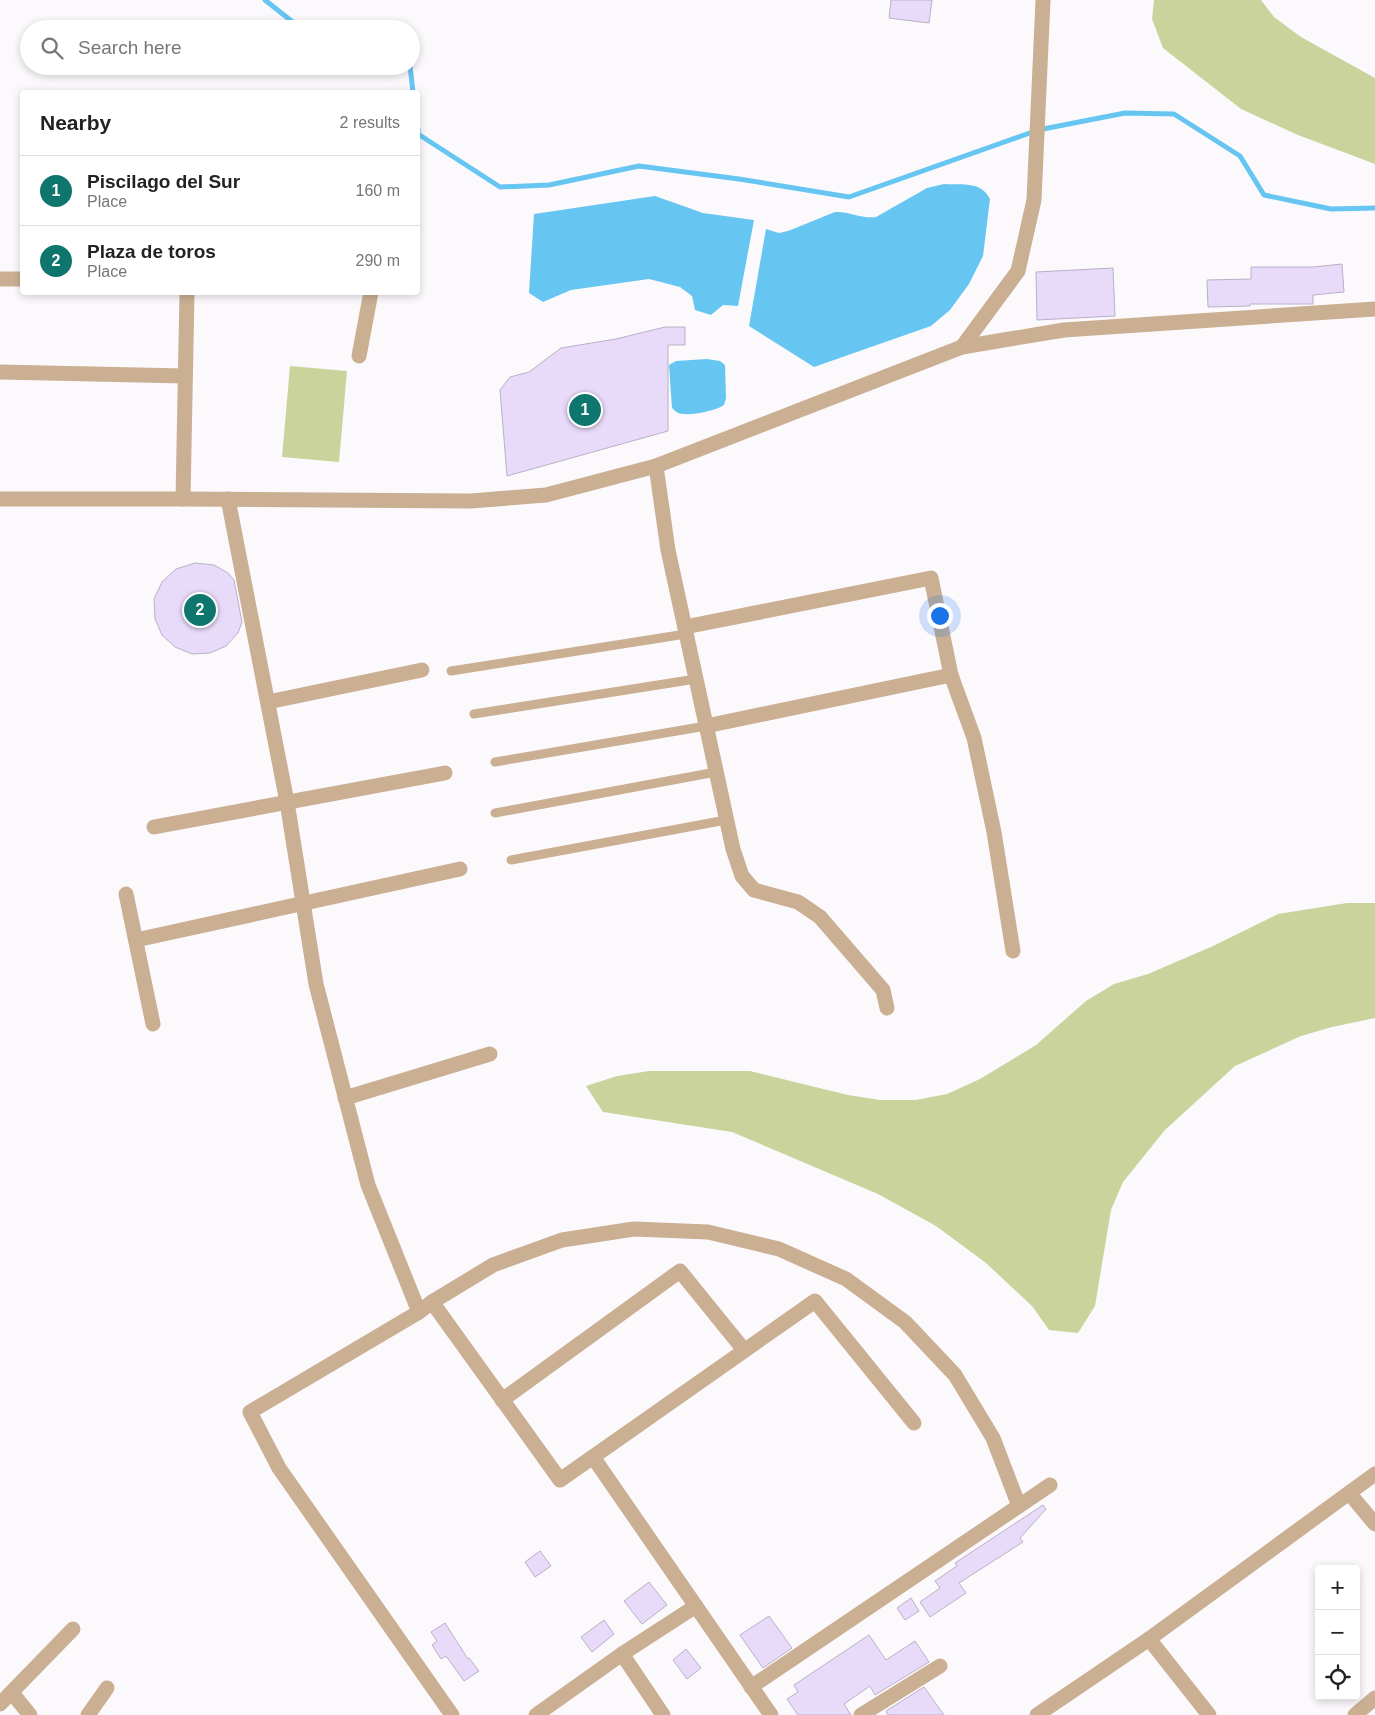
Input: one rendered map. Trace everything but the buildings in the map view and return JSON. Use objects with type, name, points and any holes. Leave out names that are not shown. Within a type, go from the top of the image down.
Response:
[{"type":"street","points":[[962,347],[1018,271],[1034,200],[1042,0]]},
{"type":"street","points":[[0,279],[20,279]]},
{"type":"street","points":[[183,499],[187,295]]},
{"type":"street","points":[[359,356],[370,295]]},
{"type":"street","points":[[0,499],[471,502],[546,495],[656,466],[962,347],[1064,330],[1375,309]]},
{"type":"street","points":[[0,372],[185,376]]},
{"type":"street","points":[[656,466],[668,550],[732,849],[742,876],[754,890],[798,902],[820,917],[883,990],[887,1008]]},
{"type":"street","points":[[228,499],[287,802],[316,984],[368,1185],[419,1312]]},
{"type":"street","points":[[686,630],[931,578],[951,674],[974,738],[994,832],[1013,951]]},
{"type":"street","points":[[268,702],[422,670]]},
{"type":"street","points":[[706,726],[951,674]]},
{"type":"street","points":[[154,827],[445,773]]},
{"type":"street","points":[[136,940],[302,902],[460,869]]},
{"type":"street","points":[[126,894],[153,1024]]},
{"type":"street","points":[[345,1098],[490,1054]]},
{"type":"street","points":[[452,1715],[279,1468],[250,1412],[419,1312],[493,1265],[562,1240],[634,1229],[708,1232],[779,1249],[846,1279],[905,1322],[955,1375],[994,1438],[1019,1506]]},
{"type":"street","points":[[502,1400],[680,1271],[744,1350]]},
{"type":"street","points":[[432,1302],[560,1480],[815,1301],[914,1423]]},
{"type":"street","points":[[593,1457],[771,1715]]},
{"type":"street","points":[[1048,1712],[1375,1474]]},
{"type":"street","points":[[751,1687],[1050,1484]]},
{"type":"street","points":[[1349,1493],[1375,1524]]},
{"type":"street","points":[[536,1715],[622,1654],[696,1606]]},
{"type":"street","points":[[0,1704],[73,1629]]},
{"type":"street","points":[[1149,1639],[1210,1715]]},
{"type":"street","points":[[622,1654],[663,1715]]},
{"type":"street","points":[[861,1715],[940,1666]]},
{"type":"street","points":[[88,1715],[107,1688]]},
{"type":"street","points":[[12,1692],[30,1715]]},
{"type":"street","points":[[1355,1715],[1375,1698]]},
{"type":"lane","points":[[451,671],[686,630]]},
{"type":"lane","points":[[474,714],[696,678]]},
{"type":"lane","points":[[495,762],[706,726]]},
{"type":"lane","points":[[495,813],[716,772]]},
{"type":"lane","points":[[511,860],[726,820]]},
{"type":"green space","points":[[1154,0],[1261,0],[1274,17],[1301,37],[1375,78],[1375,164],[1298,135],[1241,109],[1163,48],[1152,19]]},
{"type":"green space","points":[[290,366],[347,371],[339,462],[282,457]]},
{"type":"green space","points":[[1347,903],[1375,903],[1375,1018],[1301,1036],[1235,1066],[1165,1130],[1123,1182],[1111,1210],[1095,1306],[1078,1333],[1049,1330],[1032,1306],[986,1263],[936,1226],[878,1194],[732,1132],[603,1112],[586,1086],[617,1076],[649,1071],[750,1071],[848,1095],[880,1100],[916,1100],[947,1094],[980,1079],[1036,1045],[1086,1001],[1114,984],[1148,974],[1213,946],[1278,914]]},
{"type":"water","points":[[944,184],[971,185],[982,189],[990,199],[983,256],[969,284],[950,310],[931,326],[814,367],[749,326],[766,229],[779,233],[788,231],[835,212],[876,217],[927,188]]},
{"type":"water","points":[[655,196],[703,213],[754,220],[738,306],[723,305],[711,315],[695,310],[692,296],[680,287],[649,279],[571,290],[543,302],[529,293],[534,214]]},
{"type":"water","points":[[707,359],[720,361],[725,365],[726,398],[724,405],[698,413],[678,413],[672,408],[669,365],[676,361]]},
{"type":"waterway","points":[[265,0],[290,20]]},
{"type":"waterway","points":[[411,75],[413,90]]},
{"type":"waterway","points":[[420,135],[500,187],[549,185],[639,166],[739,179],[849,197],[1038,130],[1125,113],[1174,114],[1240,156],[1264,195],[1331,209],[1375,208]]},
{"type":"place","name":"Piscilago del Sur","points":[[585,410]]},
{"type":"place","name":"Plaza de toros","points":[[200,610]]}]
